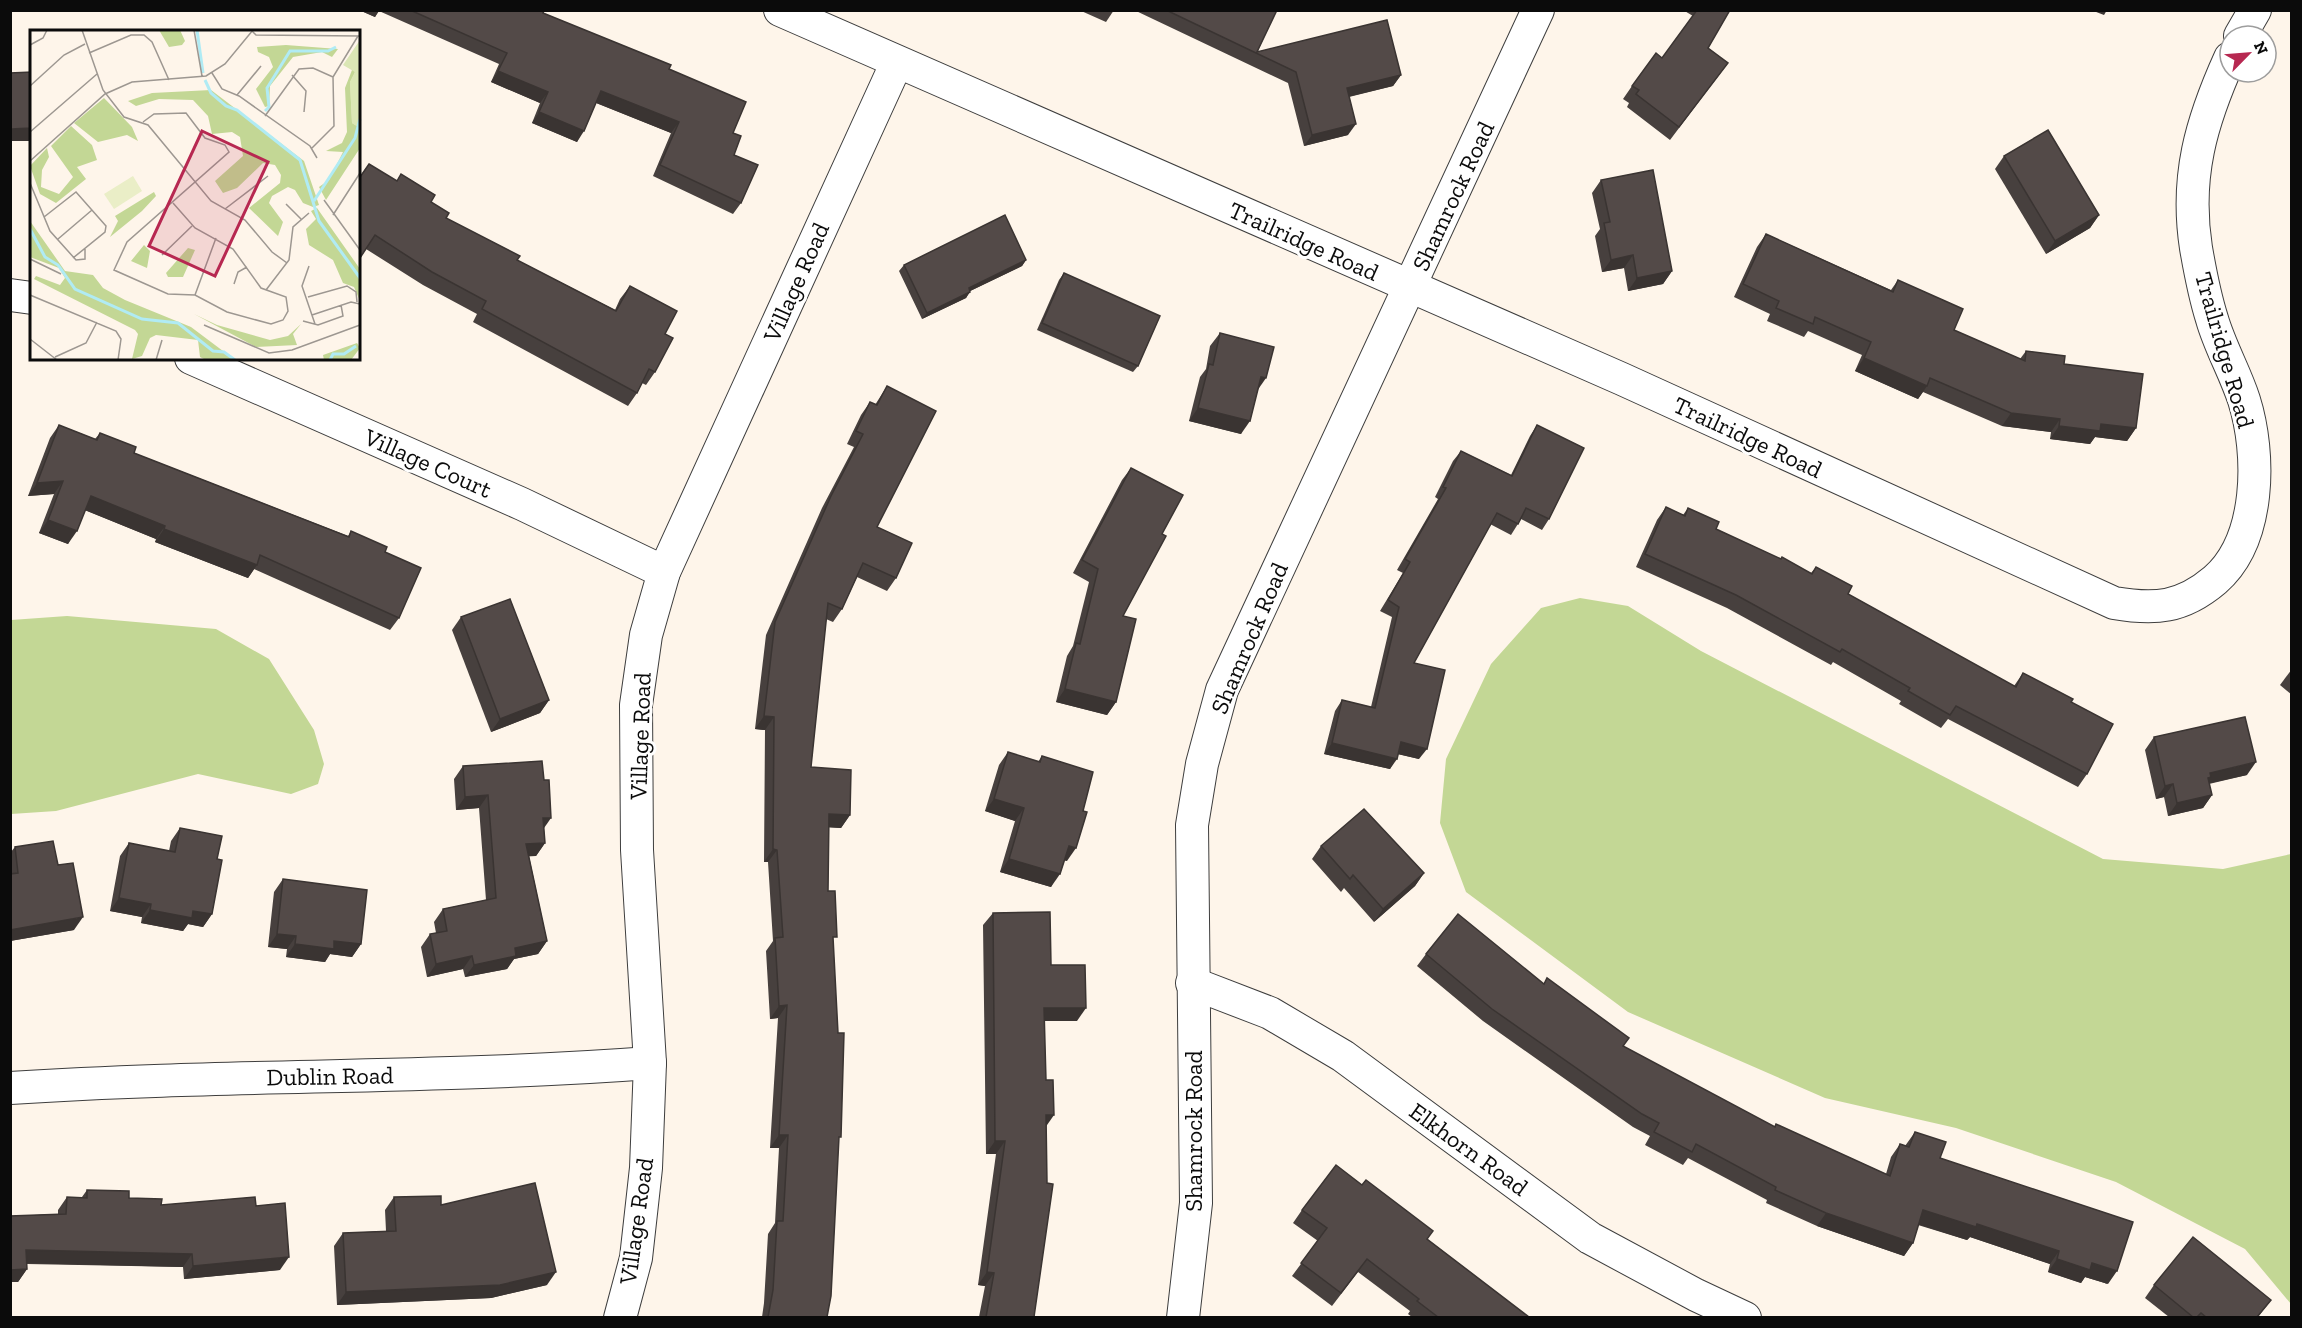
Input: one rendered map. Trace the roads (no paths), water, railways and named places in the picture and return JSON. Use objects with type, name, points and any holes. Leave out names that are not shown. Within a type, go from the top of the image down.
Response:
[{"type":"street","name":"Trailridge Road","points":[[780,10],[1622,379],[2114,603],[2144,609],[2175,604],[2198,594],[2226,570],[2242,543],[2252,496],[2253,448],[2244,401],[2212,319],[2195,236],[2194,161],[2218,84]]},
{"type":"street","name":"Shamrock Road","points":[[1183,1317],[1196,1203],[1192,825],[1202,764],[1222,690],[1411,288],[1538,10]]},
{"type":"street","points":[[2247,24],[2255,10]]},
{"type":"street","name":"Village Road","points":[[620,1317],[636,1258],[646,1168],[650,1063],[637,850],[636,705],[646,635],[664,572],[897,62]]},
{"type":"street","points":[[10,295],[30,298]]},
{"type":"street","name":"Village Court","points":[[196,360],[522,504],[664,572]]},
{"type":"street","name":"Elkhorn Road","points":[[1192,983],[1270,1013],[1343,1056],[1590,1238],[1696,1295],[1745,1317]]},
{"type":"street","name":"Dublin Road","points":[[10,1088],[130,1080],[549,1071],[650,1063]]}]
